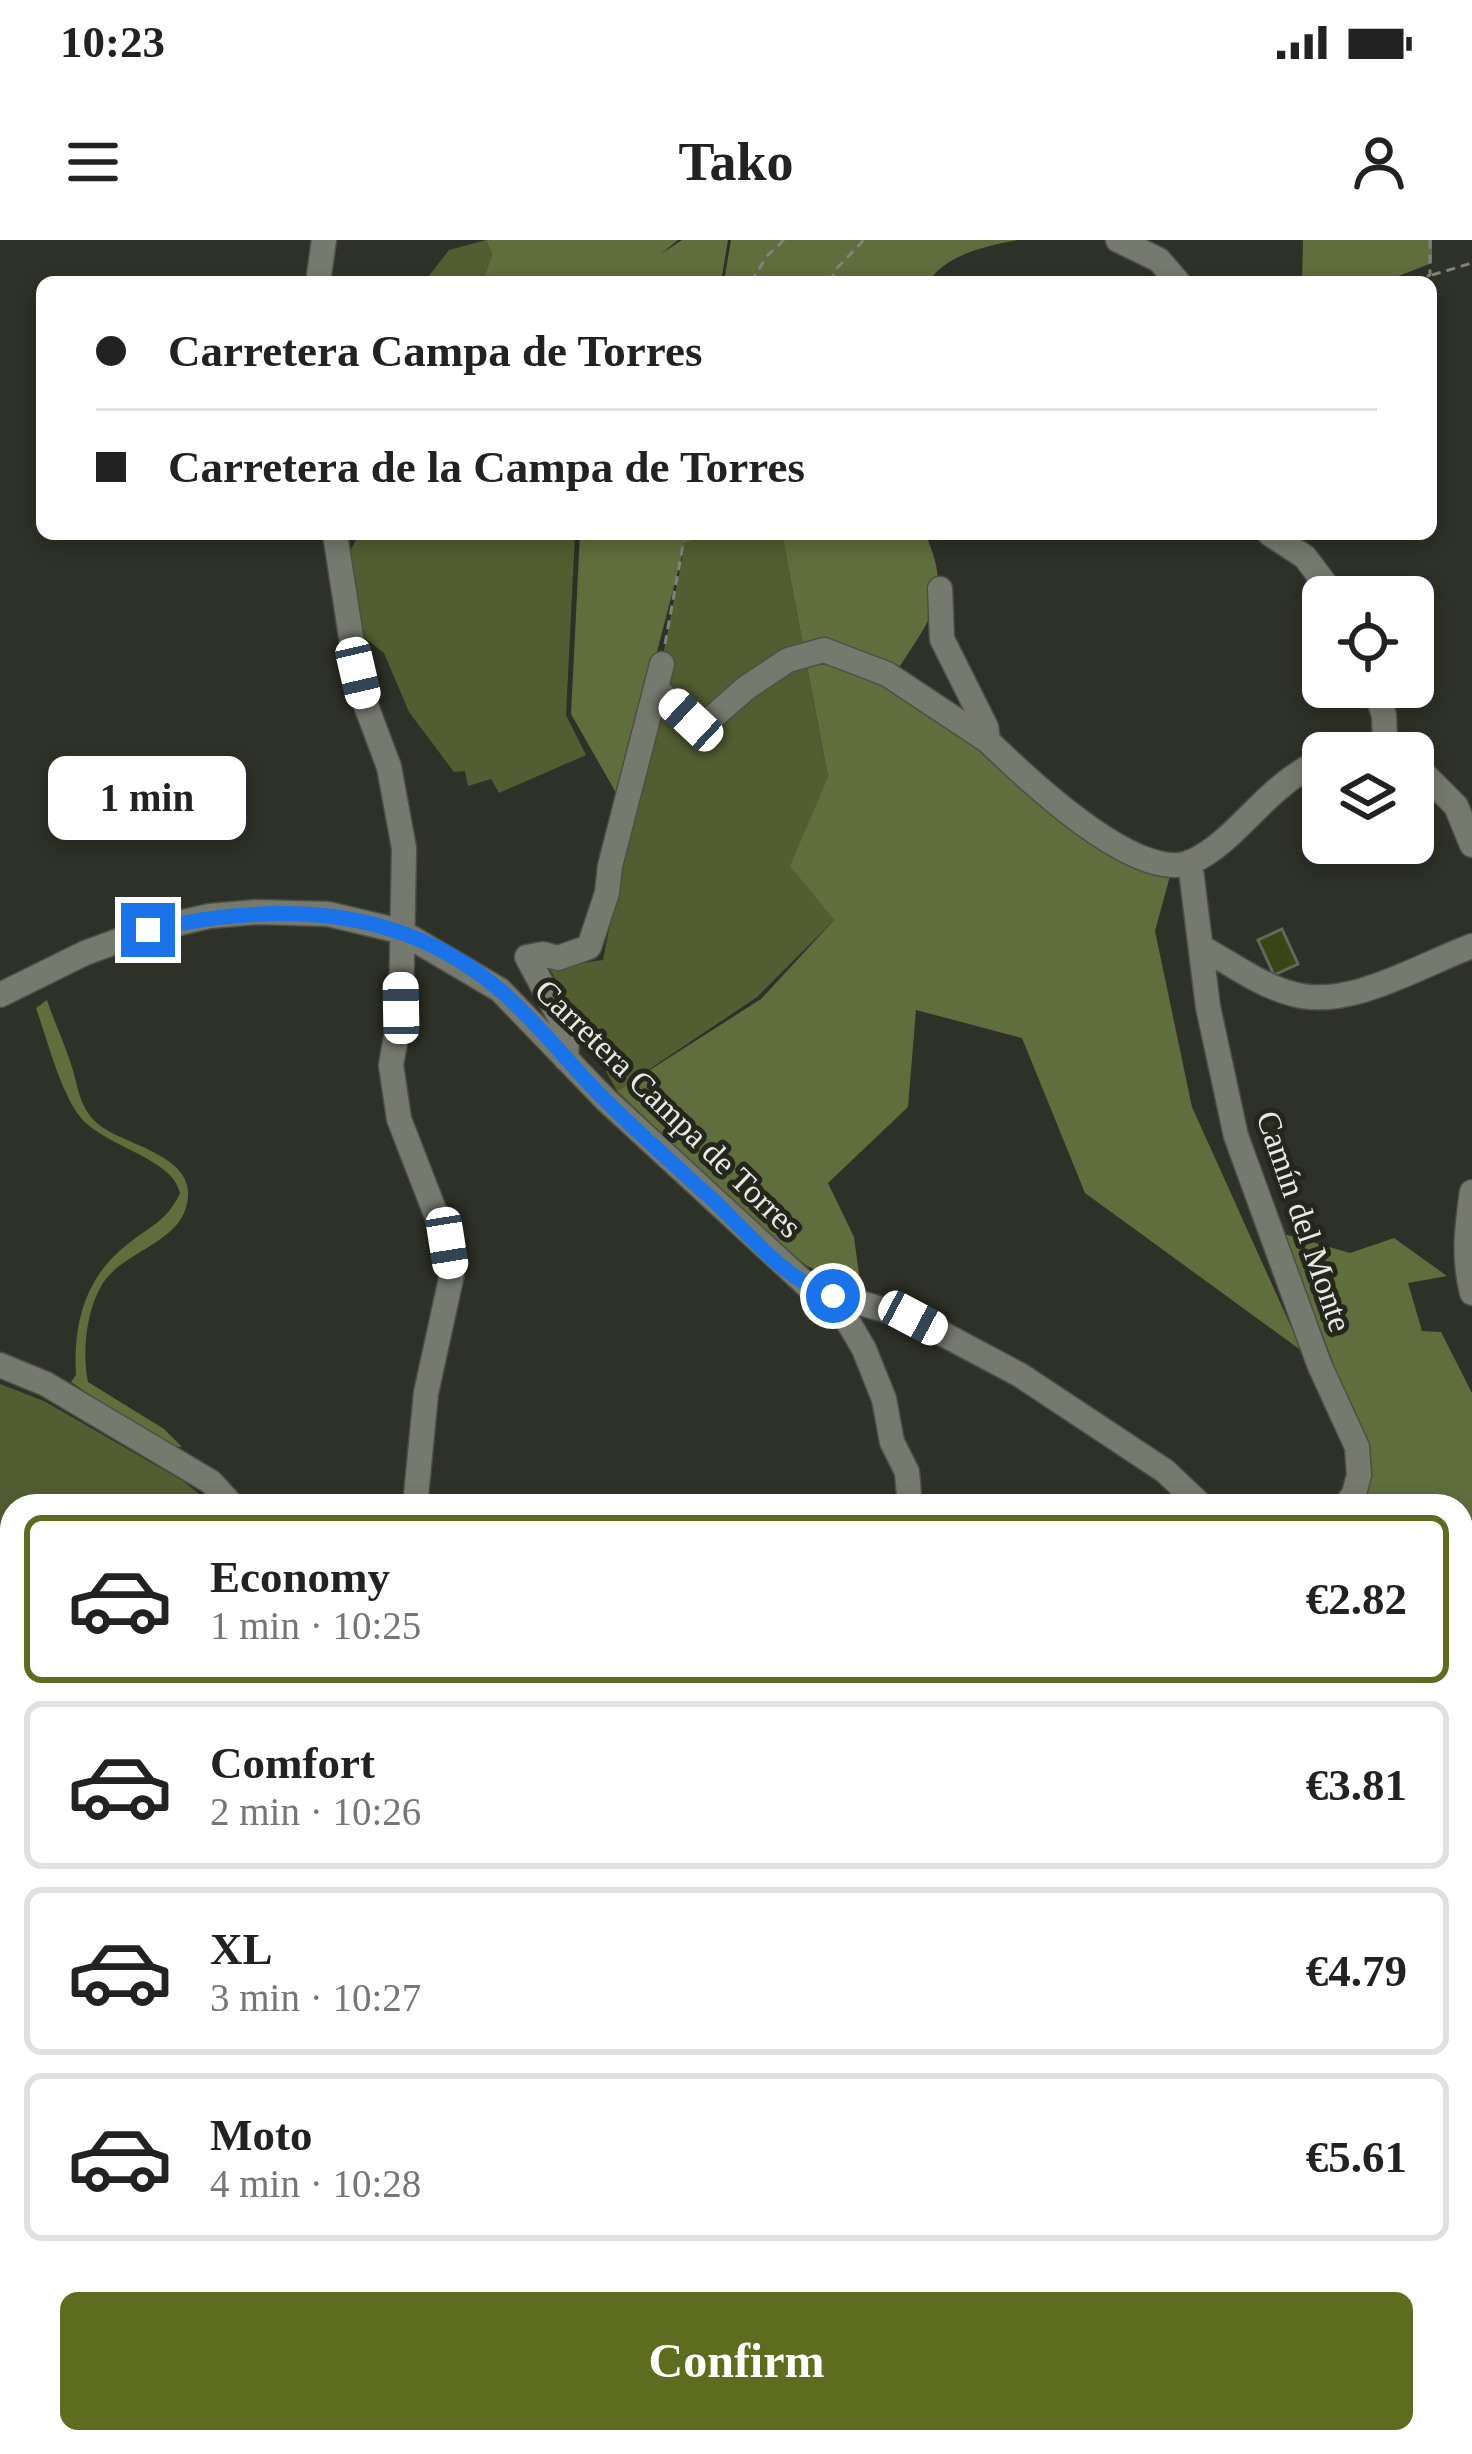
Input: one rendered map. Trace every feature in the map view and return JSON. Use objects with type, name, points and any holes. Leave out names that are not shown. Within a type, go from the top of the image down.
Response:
[{"type":"street","points":[[319,276],[324,240]]},
{"type":"street","points":[[1118,240],[1159,260],[1173,276]]},
{"type":"street","points":[[336,540],[361,683],[389,767],[404,848],[401,1008],[391,1065],[393,1083],[399,1119],[447,1243],[452,1274],[426,1393],[416,1494]]},
{"type":"street","points":[[1279,540],[1305,557],[1319,576]]},
{"type":"street","points":[[940,589],[942,639],[988,741]]},
{"type":"street","points":[[659,676],[691,720],[705,724],[788,660],[824,650],[887,674],[988,741],[1097,835],[1169,865],[1190,862],[1302,772]]},
{"type":"street","points":[[566,1059],[567,1031],[527,957],[558,958],[590,947],[659,676]]},
{"type":"street","points":[[1434,784],[1456,806],[1472,845]]},
{"type":"street","name":"Camín del Monte","points":[[1190,862],[1208,1007],[1236,1136],[1319,1364],[1357,1447],[1359,1475],[1354,1494]]},
{"type":"street","name":"Carretera Campa de Torres","points":[[0,995],[85,953],[148,930],[210,916],[328,914],[400,931],[500,990],[566,1059],[811,1289],[913,1318],[1020,1375],[1166,1471],[1190,1494]]},
{"type":"street","points":[[1201,947],[1280,989],[1322,999],[1369,988],[1472,946]]},
{"type":"street","points":[[1472,1192],[1466,1234],[1472,1293]]},
{"type":"street","points":[[833,1296],[864,1348],[884,1399],[892,1442],[907,1472],[909,1494]]},
{"type":"street","points":[[0,1364],[46,1384],[211,1481],[222,1494]]},
{"type":"path","points":[[754,276],[766,256],[784,240]]},
{"type":"path","points":[[833,276],[864,240]]},
{"type":"path","points":[[1430,240],[1430,275],[1472,263]]},
{"type":"path","points":[[659,676],[684,540]]},
{"type":"green space","points":[[486,240],[492,255],[484,276],[429,276],[449,250]]},
{"type":"green space","points":[[486,240],[678,240],[661,254],[682,240],[728,240],[722,276],[484,276],[492,255]]},
{"type":"green space","points":[[731,240],[1018,240],[956,258],[934,276],[725,276]]},
{"type":"green space","points":[[1303,240],[1432,240],[1432,263],[1398,276],[1302,276]]},
{"type":"green space","points":[[356,540],[575,540],[566,715],[586,755],[499,793],[491,779],[468,786],[465,771],[454,772],[409,712],[384,653],[361,635],[349,553]]},
{"type":"green space","points":[[580,540],[694,540],[685,544],[619,798],[571,714]]},
{"type":"green space","points":[[694,540],[783,540],[828,778],[791,866],[834,920],[757,997],[617,1091],[549,968],[603,960],[685,544]]},
{"type":"green space","points":[[783,540],[927,540],[938,590],[928,621],[897,671],[1170,876],[1155,931],[1192,1107],[1302,1351],[1085,1193],[1022,1038],[916,1010],[908,1107],[828,1183],[854,1237],[861,1289],[807,1266],[617,1091],[761,999],[834,920],[790,866],[828,777]]},
{"type":"green space","points":[[47,1000],[88,1113],[102,1127],[166,1159],[185,1179],[186,1208],[179,1222],[103,1283],[89,1318],[85,1358],[88,1382],[164,1429],[182,1447],[163,1444],[71,1382],[76,1375],[81,1316],[94,1282],[117,1253],[165,1215],[180,1193],[164,1170],[103,1135],[78,1114],[59,1077],[36,1008]]},
{"type":"green space","points":[[1284,1234],[1350,1253],[1394,1238],[1447,1276],[1408,1283],[1422,1331],[1441,1332],[1472,1393],[1472,1494],[1360,1494],[1366,1449]]},
{"type":"green space","points":[[0,1384],[44,1401],[199,1494],[0,1494]]},
{"type":"building","points":[[1282,929],[1298,964],[1274,975],[1258,940]]},
{"type":"route","points":[[148,930],[210,916],[257,912],[328,914],[400,931],[500,990],[604,1100],[751,1236],[811,1289],[833,1296]]}]
